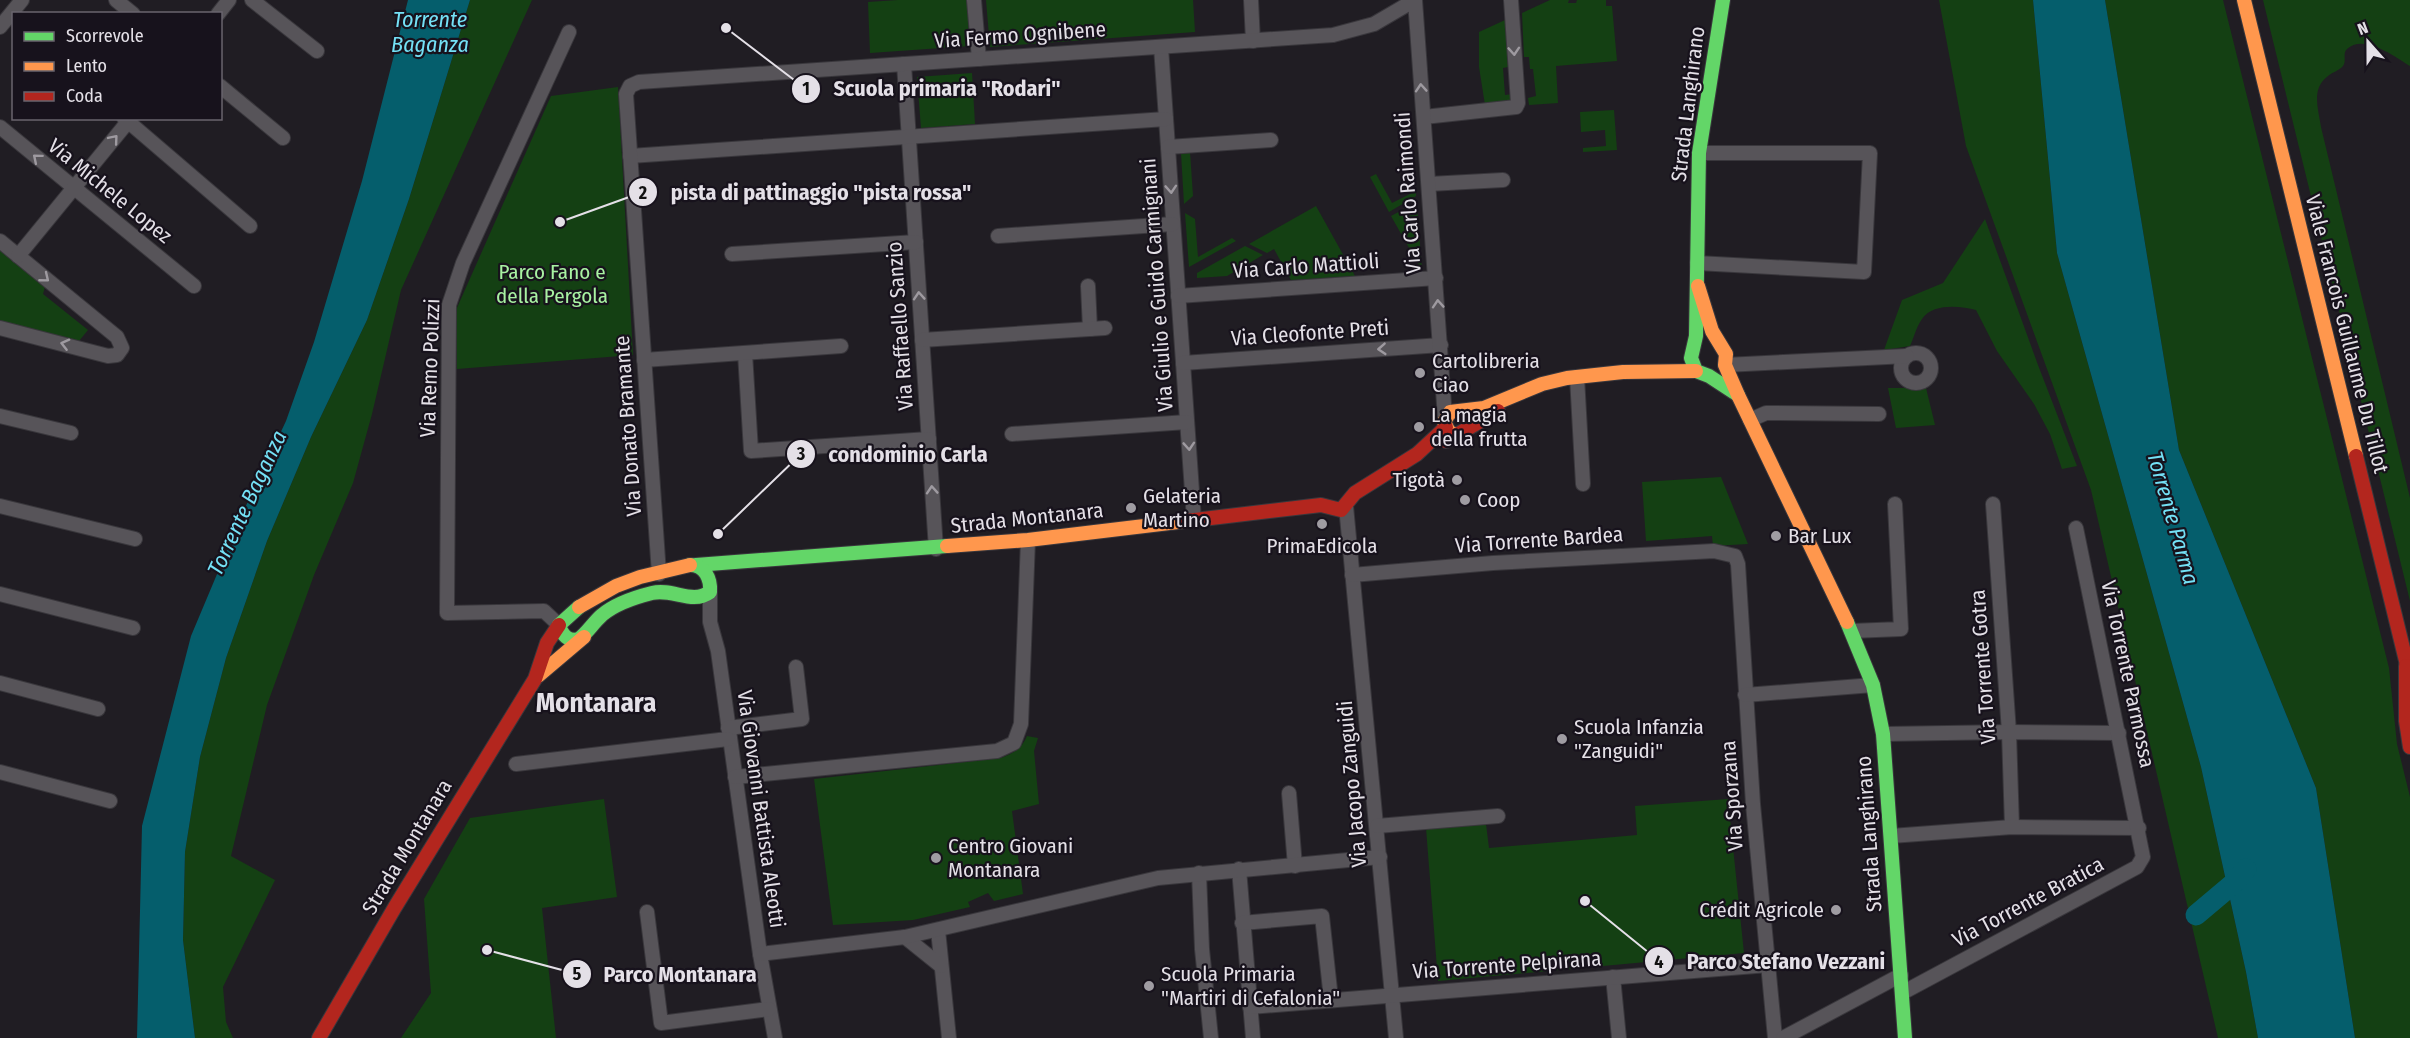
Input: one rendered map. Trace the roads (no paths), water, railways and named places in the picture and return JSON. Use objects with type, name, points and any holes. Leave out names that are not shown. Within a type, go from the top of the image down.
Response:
[{"type":"street","points":[[116,0],[131,12]]},
{"type":"street","points":[[220,12],[230,0]]},
{"type":"street","points":[[252,0],[317,51]]},
{"type":"street","points":[[974,0],[979,59]]},
{"type":"street","points":[[1251,0],[1253,41]]},
{"type":"street","name":"Via Fermo Ognibene","points":[[626,94],[630,86],[639,82],[1333,35],[1374,24],[1415,0]]},
{"type":"street","name":"Via Carlo Raimondi","points":[[1415,0],[1444,383],[1453,427]]},
{"type":"street","points":[[1424,117],[1516,107],[1518,103],[1511,0]]},
{"type":"street","name":"Strada Langhirano","points":[[1723,0],[1699,153],[1698,286],[1694,359],[1709,376],[1737,395]]},
{"type":"street","name":"Viale Francois Guillaume Du Tillot","points":[[2244,0],[2410,677]]},
{"type":"street","name":"Via Remo Polizzi","points":[[559,625],[544,611],[447,613],[449,305],[463,263],[569,32]]},
{"type":"street","name":"Via Giulio e Guido Carmignani","points":[[1161,47],[1194,520]]},
{"type":"street","name":"Via Raffaello Sanzio","points":[[904,64],[936,549]]},
{"type":"street","points":[[222,88],[283,138]]},
{"type":"street","name":"Via Donato Bramante","points":[[626,94],[659,574]]},
{"type":"street","points":[[630,156],[1166,119]]},
{"type":"street","points":[[18,256],[128,120],[250,226]]},
{"type":"street","name":"Via Michele Lopez","points":[[0,127],[194,286]]},
{"type":"street","points":[[1168,147],[1271,140]]},
{"type":"street","points":[[1697,262],[1864,272],[1870,153],[1699,153]]},
{"type":"street","points":[[1429,184],[1503,180]]},
{"type":"street","points":[[998,236],[1173,224]]},
{"type":"street","points":[[0,241],[117,337],[122,346],[120,352],[115,356],[105,355],[0,328]]},
{"type":"street","points":[[732,254],[916,242]]},
{"type":"street","name":"Via Carlo Mattioli","points":[[1178,296],[1436,278]]},
{"type":"street","points":[[1088,286],[1090,329]]},
{"type":"street","name":"Strada Langhirano","points":[[1698,286],[1712,331],[1726,354],[1725,365],[1737,395],[1851,631],[1874,685],[1883,735],[1905,1038]]},
{"type":"street","points":[[922,340],[1105,328]]},
{"type":"street","points":[[1694,359],[1702,343],[1712,342],[1720,345]]},
{"type":"street","name":"Via Cleofonte Preti","points":[[1183,363],[1441,345]]},
{"type":"street","points":[[644,360],[841,346]]},
{"type":"street","points":[[745,353],[751,451],[929,439]]},
{"type":"street","points":[[1709,376],[1719,373],[1725,365],[1907,356]]},
{"type":"street","name":"Strada Montanara","points":[[1453,427],[1451,410],[1488,407],[1550,381],[1672,369],[1694,359]]},
{"type":"street","points":[[1577,377],[1583,483]]},
{"type":"street","name":"Via Carlo Raimondi","points":[[1444,383],[1450,399],[1462,410]]},
{"type":"street","name":"Strada Montanara","points":[[319,1038],[395,907],[535,679],[545,649],[559,625],[575,609],[616,586],[682,566],[714,562],[936,549],[1028,540],[1337,500],[1417,454],[1442,445],[1453,427],[1503,408],[1530,389]]},
{"type":"street","points":[[1453,427],[1468,416],[1462,410]]},
{"type":"street","points":[[1750,420],[1766,413],[1879,414]]},
{"type":"street","points":[[0,416],[71,434]]},
{"type":"street","points":[[1012,434],[1187,422]]},
{"type":"street","name":"Via Jacopo Zanguidi","points":[[1337,500],[1347,527],[1396,1038]]},
{"type":"street","points":[[1851,631],[1901,628],[1895,504]]},
{"type":"street","name":"Via Torrente Gotra","points":[[1993,504],[2009,732],[2012,827]]},
{"type":"street","points":[[0,506],[135,539]]},
{"type":"street","name":"Via Torrente Parmossa","points":[[2076,528],[2139,828]]},
{"type":"street","points":[[735,777],[997,751],[1014,743],[1020,724],[1028,540]]},
{"type":"street","name":"Via Torrente Bardea","points":[[1352,575],[1493,563],[1714,551],[1729,553]]},
{"type":"street","name":"Via Sporzana","points":[[1729,553],[1734,556],[1737,564],[1745,695],[1774,1038]]},
{"type":"street","points":[[688,599],[698,599],[738,562]]},
{"type":"street","points":[[696,565],[708,575],[711,589]]},
{"type":"street","name":"Via Giovanni Battista Aleotti","points":[[711,589],[710,622],[718,651],[760,954],[775,1038]]},
{"type":"street","name":"Strada Montanara","points":[[535,679],[559,656],[584,637],[603,615],[646,594],[666,591],[688,599]]},
{"type":"street","points":[[0,594],[133,628]]},
{"type":"street","name":"Via Giovanni Battista Aleotti","points":[[688,599],[710,622]]},
{"type":"street","points":[[559,625],[565,638],[574,640],[584,637]]},
{"type":"street","points":[[516,764],[728,733],[802,719],[796,667]]},
{"type":"street","points":[[2408,667],[2406,721],[2410,747]]},
{"type":"street","points":[[0,683],[98,709]]},
{"type":"street","points":[[1745,695],[1874,685]]},
{"type":"street","points":[[1883,735],[2009,732],[2119,733]]},
{"type":"street","points":[[0,772],[110,801]]},
{"type":"street","points":[[1289,793],[1295,866]]},
{"type":"street","points":[[1377,826],[1497,816]]},
{"type":"street","points":[[1891,836],[2012,827],[2139,828]]},
{"type":"street","name":"Via Torrente Bratica","points":[[1902,993],[2137,867],[2144,857],[2139,828]]},
{"type":"street","points":[[760,954],[904,938],[1158,878],[1380,857]]},
{"type":"street","points":[[1239,869],[1253,1038]]},
{"type":"street","points":[[1199,873],[1202,949],[1211,1038]]},
{"type":"street","points":[[647,912],[661,1023],[769,1009]]},
{"type":"street","points":[[1242,923],[1322,916],[1331,999]]},
{"type":"street","points":[[938,930],[948,1038]]},
{"type":"street","points":[[904,938],[941,966]]},
{"type":"street","name":"Via Torrente Pelpirana","points":[[1250,1007],[1768,965]]},
{"type":"street","points":[[1783,1038],[1901,975]]},
{"type":"street","points":[[1613,977],[1619,1038]]},
{"type":"water","name":"Torrente Baganza","points":[[408,0],[470,0],[409,199],[367,320],[311,437],[267,541],[226,658],[200,757],[185,852],[183,940],[195,1038],[137,1038],[142,826],[191,636],[244,510],[286,421],[314,342],[362,181]]},
{"type":"water","name":"Torrente Parma","points":[[2033,0],[2105,0],[2179,450],[2316,788],[2355,1038],[2258,1038],[2246,972],[2201,767],[2057,253]]},
{"type":"waterway","points":[[2196,915],[2234,883],[2246,869]]},
{"type":"place","name":"Scuola primaria \"Rodari\"","points":[[726,28]]},
{"type":"place","name":"pista di pattinaggio \"pista rossa\"","points":[[560,222]]},
{"type":"place","name":"Cartolibreria Ciao","points":[[1420,373]]},
{"type":"place","name":"La magia della frutta","points":[[1419,427]]},
{"type":"place","name":"Tigotà","points":[[1457,480]]},
{"type":"place","name":"Coop","points":[[1465,500]]},
{"type":"place","name":"Gelateria Martino","points":[[1131,508]]},
{"type":"place","name":"PrimaEdicola","points":[[1322,524]]},
{"type":"place","name":"condominio Carla","points":[[718,534]]},
{"type":"place","name":"Bar Lux","points":[[1776,536]]},
{"type":"place","name":"Scuola Infanzia \"Zanguidi\"","points":[[1562,739]]},
{"type":"place","name":"Centro Giovani Montanara","points":[[936,858]]},
{"type":"place","name":"Parco Stefano Vezzani","points":[[1585,901]]},
{"type":"place","name":"Crédit Agricole","points":[[1836,910]]},
{"type":"place","name":"Parco Montanara","points":[[487,950]]},
{"type":"place","name":"Scuola Primaria \"Martiri di Cefalonia\"","points":[[1149,986]]},
{"type":"district","name":"Montanara","points":[[596,703]]},
{"type":"park label","name":"Parco Fano e della Pergola","points":[[552,284]]}]
